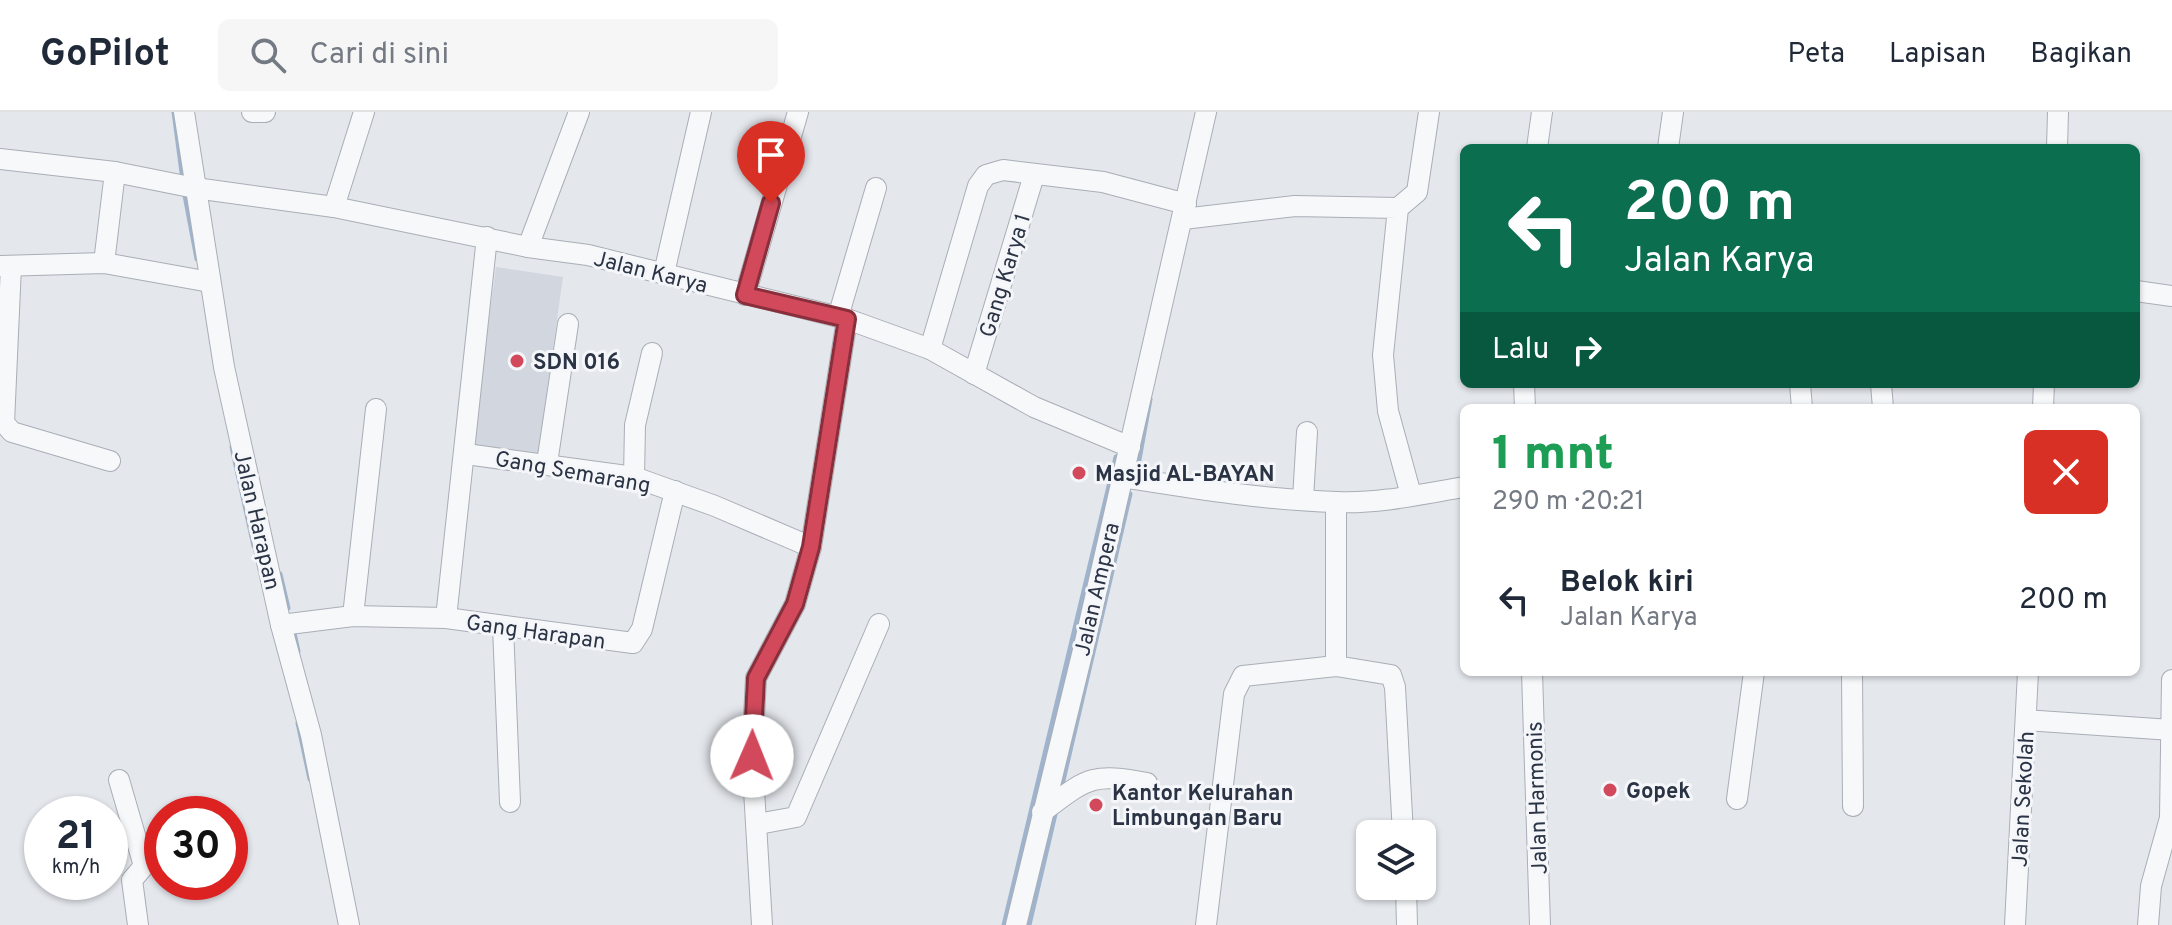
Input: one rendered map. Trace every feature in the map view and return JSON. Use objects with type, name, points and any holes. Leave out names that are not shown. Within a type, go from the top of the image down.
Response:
[{"type":"street","name":"Jalan Harapan","points":[[184,112],[203,282],[311,735],[349,925]]},
{"type":"street","points":[[252,112],[265,112]]},
{"type":"street","points":[[334,207],[364,112]]},
{"type":"street","points":[[528,247],[579,112]]},
{"type":"street","points":[[664,273],[701,112]]},
{"type":"street","points":[[745,295],[798,112]]},
{"type":"street","name":"Jalan Ampera","points":[[1016,925],[1206,112]]},
{"type":"street","points":[[930,349],[978,186],[986,175],[994,172],[1103,182],[1185,212],[1295,206],[1398,208],[1417,192],[1429,112]]},
{"type":"street","points":[[1538,144],[1542,112]]},
{"type":"street","points":[[1669,144],[1673,112]]},
{"type":"street","points":[[2057,144],[2058,112]]},
{"type":"street","name":"Jalan Karya","points":[[0,159],[115,172],[193,188],[334,207],[528,247],[588,255],[842,318],[930,349],[1034,407],[1130,447]]},
{"type":"street","points":[[104,263],[115,172]]},
{"type":"street","name":"Gang Karya 1","points":[[974,374],[1034,175]]},
{"type":"street","points":[[762,925],[752,756],[756,678],[795,604],[811,547],[842,318],[876,188]]},
{"type":"street","points":[[1398,208],[1383,355],[1388,411],[1411,495]]},
{"type":"street","name":"Gang Semarang","points":[[446,618],[487,237]]},
{"type":"street","points":[[110,461],[12,432],[4,423],[5,266],[104,263],[203,282]]},
{"type":"street","points":[[2140,292],[2172,296]]},
{"type":"street","points":[[547,463],[568,324]]},
{"type":"street","points":[[634,477],[635,425],[652,353]]},
{"type":"street","points":[[353,616],[376,409]]},
{"type":"street","points":[[1303,499],[1307,432]]},
{"type":"street","name":"Gang Semarang","points":[[466,454],[634,477],[811,547]]},
{"type":"street","points":[[1122,477],[1336,502],[1460,488]]},
{"type":"street","name":"Gang Harapan","points":[[284,625],[353,616],[446,618],[633,643],[642,629],[675,491]]},
{"type":"street","points":[[1336,502],[1336,666]]},
{"type":"street","points":[[758,824],[796,817],[879,624]]},
{"type":"street","points":[[503,626],[510,802]]},
{"type":"street","points":[[1206,925],[1236,685],[1243,676],[1336,666],[1385,672],[1394,680],[1402,820]]},
{"type":"street","name":"Jalan Harmonis","points":[[1532,676],[1540,925]]},
{"type":"street","points":[[1737,799],[1753,676]]},
{"type":"street","points":[[1852,676],[1853,806]]},
{"type":"street","name":"Jalan Sekolah","points":[[2015,925],[2028,676]]},
{"type":"street","points":[[2148,925],[2151,886],[2170,818],[2172,680]]},
{"type":"street","points":[[2026,720],[2171,730]]},
{"type":"street","points":[[1042,812],[1076,786],[1100,776],[1147,783]]},
{"type":"street","points":[[119,780],[144,866],[132,880],[138,925]]},
{"type":"street","points":[[1406,900],[1407,925]]},
{"type":"shaded area","name":"SDN 016","points":[[496,267],[563,277],[538,454],[472,445]]},
{"type":"waterway","points":[[174,112],[183,180]]},
{"type":"waterway","points":[[184,190],[197,259]]},
{"type":"waterway","points":[[1138,465],[1150,399]]},
{"type":"waterway","points":[[232,447],[254,546]]},
{"type":"waterway","points":[[1004,925],[1116,457]]},
{"type":"waterway","points":[[1061,789],[1130,494]]},
{"type":"waterway","points":[[280,574],[288,608]]},
{"type":"waterway","points":[[294,633],[298,651]]},
{"type":"waterway","points":[[298,723],[310,779]]},
{"type":"waterway","points":[[1029,925],[1056,810]]},
{"type":"place","name":"SDN 016","points":[[517,361]]},
{"type":"place","name":"Masjid AL-BAYAN","points":[[1079,473]]},
{"type":"place","name":"Gopek","points":[[1610,790]]},
{"type":"place","name":"Kantor Kelurahan Limbungan Baru","points":[[1096,805]]},
{"type":"route","points":[[752,756],[752,707],[756,678],[795,604],[811,547],[826,470],[847,319],[745,295],[771,203]]}]
